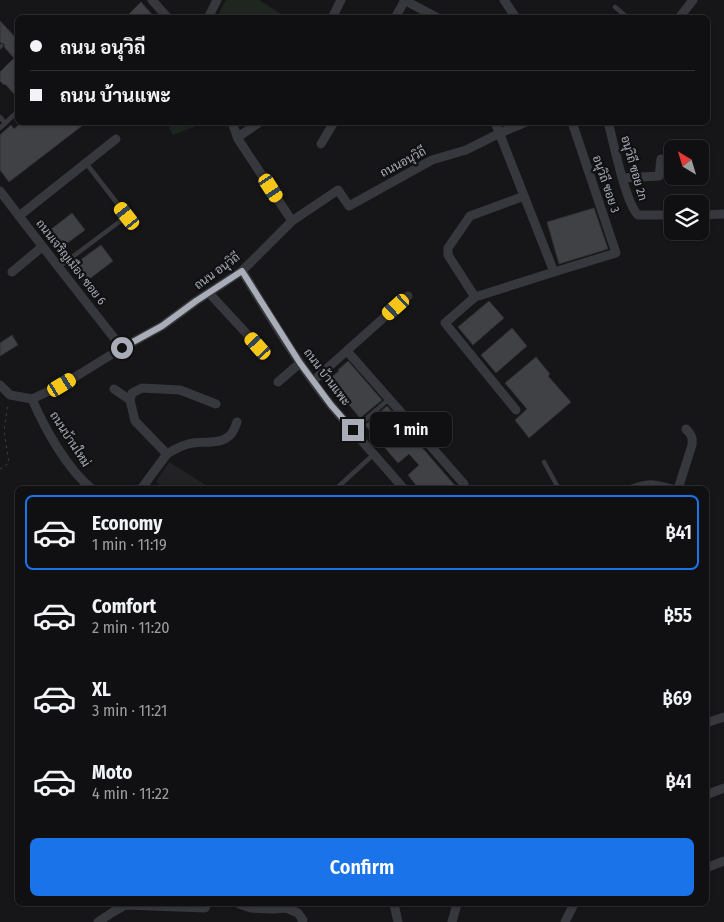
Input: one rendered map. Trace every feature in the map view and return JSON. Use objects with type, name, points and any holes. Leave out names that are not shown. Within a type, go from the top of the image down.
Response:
[{"type":"street","points":[[152,0],[165,15]]},
{"type":"street","points":[[210,15],[217,0]]},
{"type":"street","points":[[334,15],[341,0]]},
{"type":"street","points":[[396,15],[404,0],[432,15]]},
{"type":"street","points":[[504,0],[514,15]]},
{"type":"street","points":[[681,15],[693,0]]},
{"type":"street","points":[[233,125],[238,137],[292,221]]},
{"type":"street","points":[[238,137],[256,125]]},
{"type":"street","points":[[321,144],[332,125]]},
{"type":"street","points":[[496,125],[554,272],[475,298],[445,323],[516,410]]},
{"type":"street","name":"ถนนอนุวิถี","points":[[349,206],[432,160],[466,150],[519,125]]},
{"type":"street","name":"อนุวิถี ซอย 3","points":[[554,272],[616,253],[573,125]]},
{"type":"street","name":"อนุวิถี ซอย 2ก","points":[[609,125],[634,211],[638,215],[664,215]]},
{"type":"street","points":[[19,216],[116,139]]},
{"type":"street","points":[[623,178],[659,176],[662,159]]},
{"type":"street","name":"ถนน อนุวิถี","points":[[32,399],[62,385],[162,326],[242,271],[292,221],[338,190],[349,206]]},
{"type":"street","name":"ถนนเจริญเมือง ซอย 6","points":[[0,191],[122,348]]},
{"type":"street","points":[[475,298],[448,255],[448,248],[470,216],[524,196]]},
{"type":"street","points":[[709,215],[724,214]]},
{"type":"street","points":[[12,272],[42,247]]},
{"type":"street","name":"ถนน บ้านแพะ","points":[[242,271],[313,381],[331,405],[401,486]]},
{"type":"street","points":[[209,293],[258,346]]},
{"type":"street","points":[[313,381],[408,296]]},
{"type":"street","points":[[347,350],[464,484]]},
{"type":"street","points":[[278,382],[300,363]]},
{"type":"street","points":[[0,385],[10,395],[32,399]]},
{"type":"street","points":[[167,454],[135,421],[130,400],[132,393],[142,388],[180,390],[216,404]]},
{"type":"street","points":[[114,389],[130,400]]},
{"type":"street","name":"ถนนบ้านใหม่","points":[[32,399],[53,440],[88,486]]},
{"type":"street","points":[[143,486],[167,454],[178,447],[193,442],[220,441],[232,433],[237,422]]},
{"type":"street","points":[[679,486],[693,439],[686,429]]},
{"type":"street","points":[[640,486],[646,484],[662,486]]},
{"type":"street","points":[[709,722],[724,717]]},
{"type":"street","points":[[709,794],[724,788]]},
{"type":"street","points":[[709,867],[724,861]]},
{"type":"street","points":[[98,922],[123,906]]},
{"type":"street","points":[[245,906],[251,908],[286,908],[298,913],[303,920],[302,922]]},
{"type":"street","points":[[394,906],[398,922]]},
{"type":"street","points":[[452,922],[456,906]]},
{"type":"street","points":[[565,922],[573,906]]},
{"type":"lane","points":[[615,7],[624,15]]},
{"type":"lane","points":[[0,128],[15,114]]},
{"type":"lane","points":[[0,117],[5,123]]},
{"type":"lane","points":[[59,267],[127,216],[86,163]]},
{"type":"lane","points":[[353,430],[389,399]]},
{"type":"lane","points":[[339,486],[374,454]]},
{"type":"lane","points":[[544,462],[557,486]]},
{"type":"path","points":[[592,184],[623,178]]},
{"type":"path","points":[[0,470],[9,463],[4,431],[10,395]]},
{"type":"shaded area","points":[[226,0],[259,0],[283,15],[218,15]]},
{"type":"shaded area","points":[[168,125],[196,126],[173,135]]},
{"type":"shaded area","points":[[169,462],[207,486],[162,486],[156,482]]},
{"type":"building","points":[[141,2],[152,15],[130,15]]},
{"type":"building","points":[[0,21],[15,37],[15,95],[0,81],[0,72],[14,58],[5,48],[4,44],[0,42]]},
{"type":"building","points":[[11,125],[14,129],[19,125],[83,125],[9,182],[0,170],[0,135]]},
{"type":"building","points":[[594,208],[608,249],[559,264],[547,222]]},
{"type":"building","points":[[72,213],[85,230],[58,250],[45,234]]},
{"type":"building","points":[[101,245],[113,261],[84,283],[72,266]]},
{"type":"building","points":[[489,301],[504,318],[473,345],[458,327]]},
{"type":"building","points":[[512,328],[527,346],[496,373],[481,355]]},
{"type":"building","points":[[12,335],[18,345],[0,356],[0,343]]},
{"type":"building","points":[[536,357],[550,374],[548,376],[571,402],[529,438],[515,420],[527,409],[505,383]]},
{"type":"building","points":[[348,361],[382,400],[360,418],[328,380]]},
{"type":"building","points":[[387,406],[455,486],[417,486],[408,475],[419,465],[409,454],[398,463],[365,425]]},
{"type":"route","points":[[122,348],[162,326],[242,271],[300,363],[331,405],[353,430]]}]
